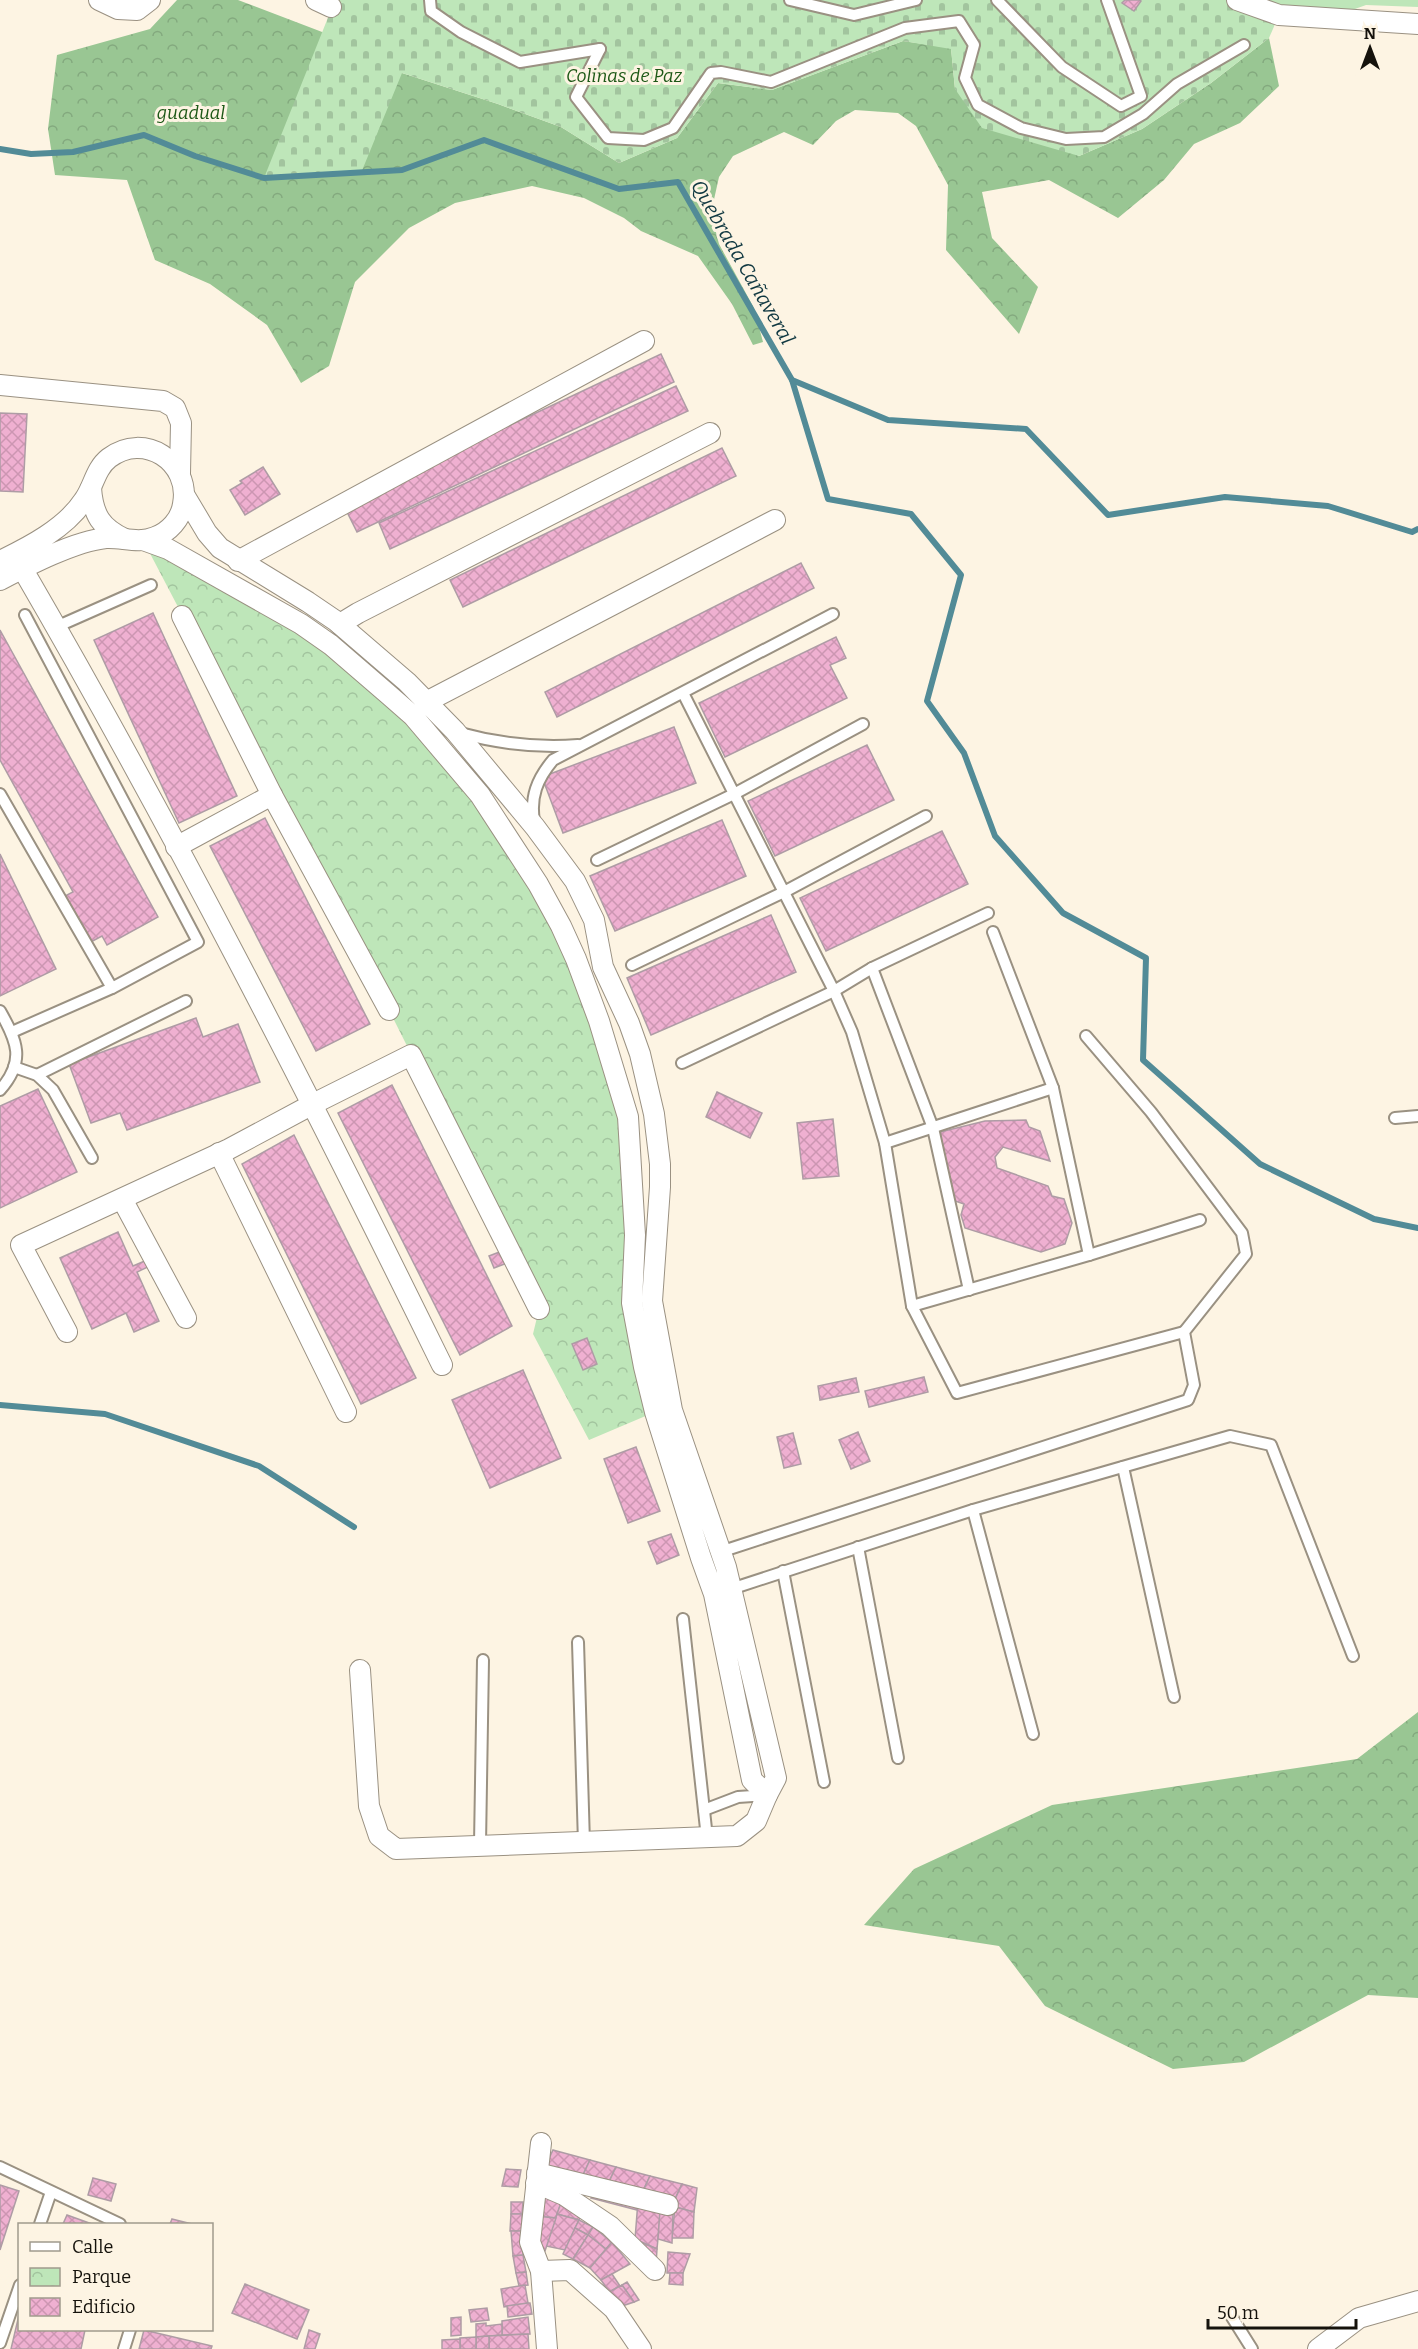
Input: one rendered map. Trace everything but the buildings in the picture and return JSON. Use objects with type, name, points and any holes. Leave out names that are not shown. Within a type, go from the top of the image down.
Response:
[{"type":"street","points":[[99,0],[117,9],[137,10],[150,0]]},
{"type":"street","points":[[1237,0],[1279,15],[1418,24]]},
{"type":"street","points":[[238,561],[644,341]]},
{"type":"street","points":[[0,385],[163,400],[175,408],[181,423],[180,473],[184,484],[182,509],[176,521],[167,531],[156,537],[135,540],[106,538],[84,543],[22,568],[0,580]]},
{"type":"street","points":[[339,624],[710,433]]},
{"type":"street","points":[[0,561],[66,521],[77,510],[91,488],[100,466],[118,452],[130,448],[153,450],[164,456],[180,473]]},
{"type":"street","points":[[91,488],[92,505],[99,520],[111,532],[168,549],[301,624],[331,645],[412,716],[480,795],[538,884],[573,952],[599,1021],[628,1117],[634,1198],[632,1303],[644,1367],[662,1434],[714,1594],[752,1780],[767,1795]]},
{"type":"street","points":[[184,496],[207,533],[220,548],[308,602],[339,624],[384,661],[455,731],[535,827],[575,881],[594,920],[603,967],[629,1023],[645,1074],[654,1114],[660,1164],[660,1187],[652,1301],[672,1410],[731,1589],[776,1778],[756,1821],[737,1836],[396,1849],[379,1836],[369,1806],[360,1670]]},
{"type":"street","points":[[426,702],[775,520]]},
{"type":"street","points":[[22,568],[176,847],[313,1104],[442,1365]]},
{"type":"street","points":[[182,616],[272,795],[389,1010]]},
{"type":"street","points":[[176,847],[272,795]]},
{"type":"street","points":[[573,952],[591,948],[597,940]]},
{"type":"street","points":[[67,1332],[21,1245],[219,1153],[411,1055],[539,1309]]},
{"type":"street","points":[[219,1153],[346,1412]]},
{"type":"street","points":[[634,1198],[660,1187]]},
{"type":"street","points":[[122,1199],[186,1318]]},
{"type":"street","points":[[541,2143],[530,2242],[541,2271],[547,2349]]},
{"type":"street","points":[[536,2178],[668,2205]]},
{"type":"street","points":[[536,2178],[610,2226],[655,2270]]},
{"type":"street","points":[[541,2271],[570,2270],[614,2309],[642,2349]]},
{"type":"street","points":[[1318,2349],[1359,2318],[1418,2301]]},
{"type":"lane","points":[[430,0],[431,11],[461,32],[520,62],[600,50],[576,97],[608,138],[644,140],[673,128],[711,73],[721,72],[771,82],[905,28],[959,21],[974,45],[965,78],[978,105],[1021,129],[1066,139],[1104,137],[1143,114],[1177,84],[1244,45]]},
{"type":"lane","points":[[790,0],[854,15],[916,0]]},
{"type":"lane","points":[[997,0],[1062,67],[1121,106],[1141,96],[1107,0]]},
{"type":"lane","points":[[56,627],[151,585]]},
{"type":"lane","points":[[535,827],[532,810],[534,791],[541,775],[553,760],[833,614]]},
{"type":"lane","points":[[12,1032],[112,988],[198,942],[25,615]]},
{"type":"lane","points":[[683,693],[834,991],[852,1032],[885,1143],[912,1306],[957,1393],[1184,1332],[1246,1254],[1242,1233],[1151,1112],[1086,1036]]},
{"type":"lane","points":[[597,860],[734,794],[863,724]]},
{"type":"lane","points":[[455,731],[506,744],[582,745]]},
{"type":"lane","points":[[0,794],[112,988]]},
{"type":"lane","points":[[632,965],[784,892],[926,816]]},
{"type":"lane","points":[[682,1063],[834,991],[872,968],[988,913]]},
{"type":"lane","points":[[993,932],[1053,1089],[1089,1255]]},
{"type":"lane","points":[[872,968],[933,1128],[969,1290]]},
{"type":"lane","points":[[37,1075],[186,1001]]},
{"type":"lane","points":[[0,1011],[12,1032],[16,1045],[11,1076],[0,1090]]},
{"type":"lane","points":[[14,1067],[37,1075],[53,1090],[92,1158]]},
{"type":"lane","points":[[885,1143],[1053,1089]]},
{"type":"lane","points":[[1395,1118],[1418,1116]]},
{"type":"lane","points":[[912,1306],[1200,1220]]},
{"type":"lane","points":[[720,1552],[1188,1400],[1194,1385],[1184,1332]]},
{"type":"lane","points":[[731,1589],[973,1510],[1230,1436],[1271,1445],[1353,1656]]},
{"type":"lane","points":[[1123,1467],[1174,1697]]},
{"type":"lane","points":[[973,1510],[1033,1734]]},
{"type":"lane","points":[[858,1547],[898,1758]]},
{"type":"lane","points":[[783,1571],[824,1782]]},
{"type":"lane","points":[[683,1619],[707,1838]]},
{"type":"lane","points":[[578,1642],[584,1843]]},
{"type":"lane","points":[[480,1844],[483,1660]]},
{"type":"lane","points":[[704,1810],[738,1797],[767,1795]]},
{"type":"lane","points":[[0,2167],[118,2223]]},
{"type":"lane","points":[[40,2223],[51,2192]]},
{"type":"lane","points":[[0,2343],[18,2291]]},
{"type":"lane","points":[[1230,2314],[1252,2349]]},
{"type":"lane","points":[[123,2349],[129,2331]]},
{"type":"green space","name":"guadual","points":[[177,0],[238,0],[330,35],[402,73],[561,127],[619,163],[677,138],[718,83],[772,90],[903,41],[951,48],[955,89],[1079,156],[1142,129],[1211,83],[1269,38],[1279,86],[1240,123],[1194,144],[1164,180],[1118,218],[1049,180],[982,192],[992,238],[1038,287],[1019,334],[946,250],[948,185],[916,126],[898,113],[855,110],[836,121],[813,145],[784,132],[733,156],[719,177],[711,213],[719,244],[754,308],[763,342],[753,345],[732,304],[698,256],[641,231],[624,218],[584,198],[532,186],[455,203],[409,228],[355,282],[329,366],[301,383],[267,325],[210,284],[155,260],[127,180],[55,175],[48,129],[57,55],[150,29]]},
{"type":"green space","name":"Colinas de Paz","points":[[335,0],[1237,0],[1279,15],[1269,38],[1211,83],[1142,129],[1079,156],[982,128],[955,89],[951,49],[903,41],[772,90],[718,83],[677,138],[619,163],[561,127],[402,73],[361,173],[264,178]]},
{"type":"green space","points":[[1249,0],[1418,0],[1418,7],[1366,5],[1330,18]]},
{"type":"green space","points":[[143,540],[268,605],[389,695],[538,884],[621,1090],[632,1303],[655,1412],[589,1440],[533,1334],[539,1309],[389,1010]]},
{"type":"green space","points":[[1418,1712],[1418,1998],[1368,1995],[1244,2062],[1173,2069],[1045,2006],[999,1946],[864,1925],[914,1869],[1052,1805],[1357,1759]]},
{"type":"waterway","name":"Quebrada Cañaveral","points":[[0,149],[31,154],[73,152],[144,135],[195,156],[264,178],[402,170],[484,140],[619,189],[678,182],[792,380],[888,420],[1026,429],[1108,515],[1225,497],[1328,506],[1412,532],[1418,529]]},
{"type":"waterway","points":[[792,380],[828,499],[911,514],[961,575],[927,701],[964,753],[995,836],[1063,913],[1146,958],[1143,1060],[1260,1164],[1374,1219],[1418,1228]]},
{"type":"waterway","points":[[0,1405],[105,1414],[259,1466],[354,1527]]}]
